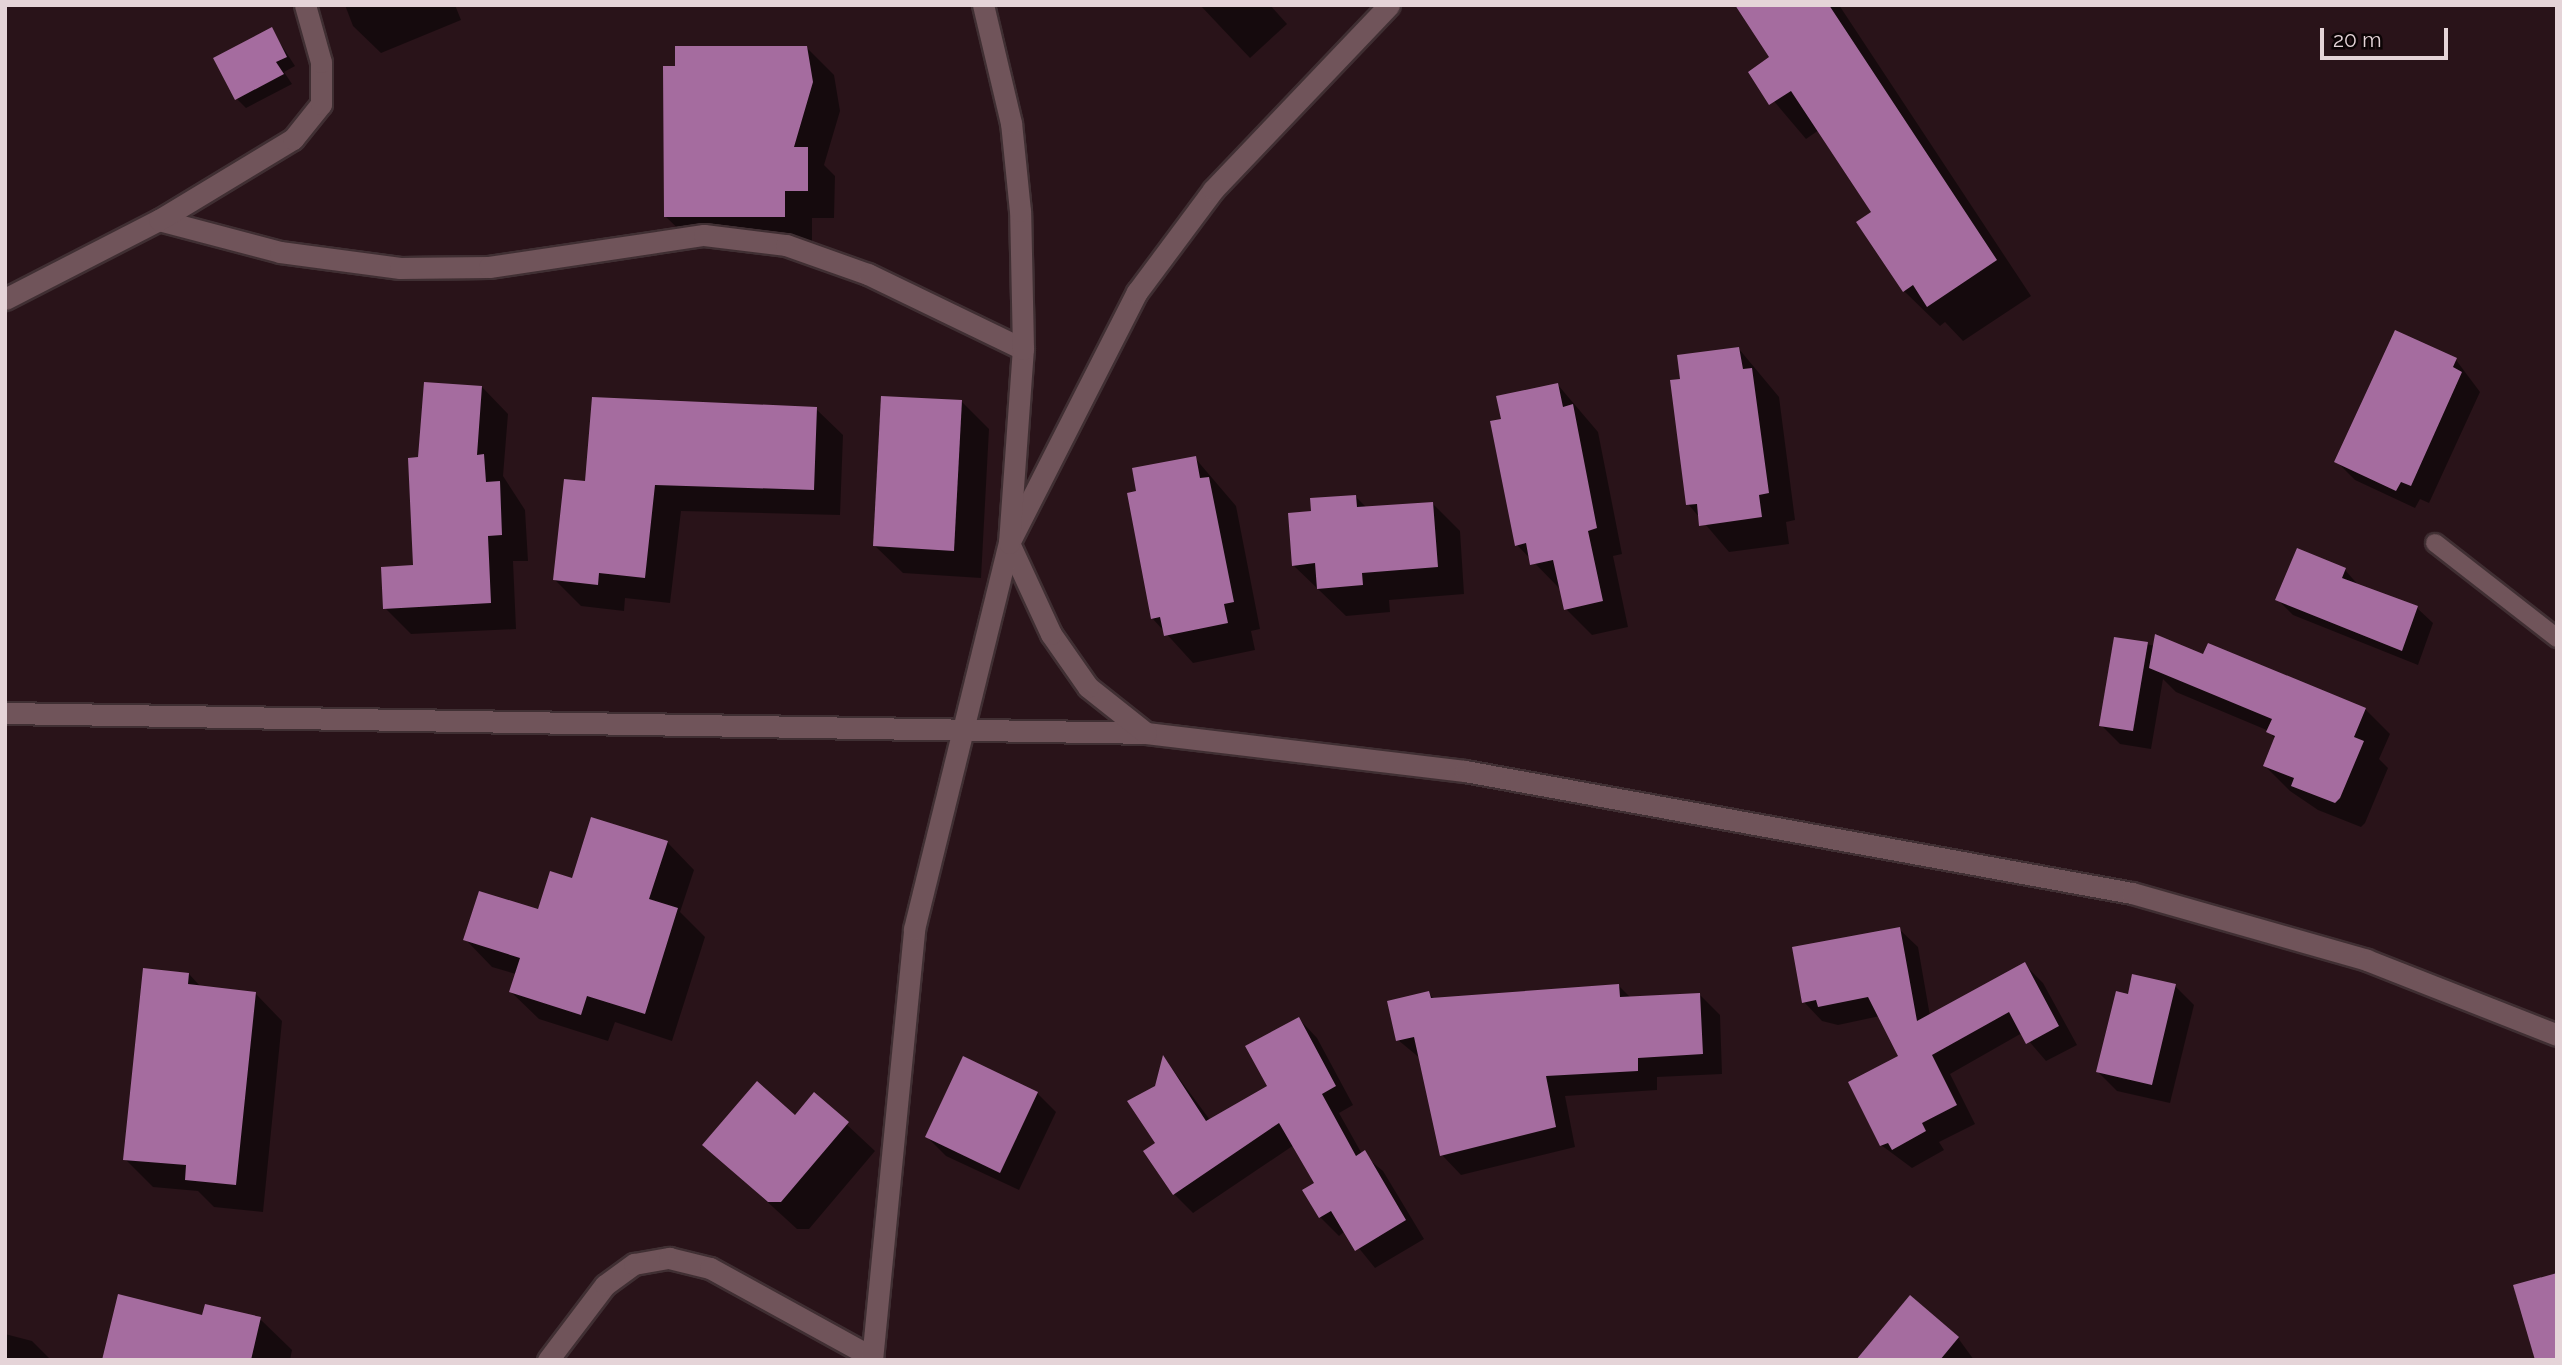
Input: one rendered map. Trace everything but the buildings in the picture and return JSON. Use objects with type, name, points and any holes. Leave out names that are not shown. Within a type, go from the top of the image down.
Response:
[{"type":"street","points":[[5,299],[159,220],[293,139],[321,104],[321,62],[305,5]]},
{"type":"street","points":[[548,1360],[605,1285],[634,1264],[669,1258],[710,1268],[872,1359],[914,929],[966,731],[1009,543],[1023,349],[1011,123],[983,5]]},
{"type":"street","points":[[1009,543],[1137,292],[1213,190],[1389,5]]},
{"type":"street","points":[[159,220],[280,252],[400,268],[489,267],[704,235],[786,245],[868,274],[1023,349]]},
{"type":"street","points":[[1009,543],[1051,634],[1088,687],[1146,733]]},
{"type":"street","points":[[5,713],[1146,733],[1465,771],[2132,893],[2367,960],[2557,1035]]},
{"type":"lane","points":[[2435,543],[2557,638]]}]
